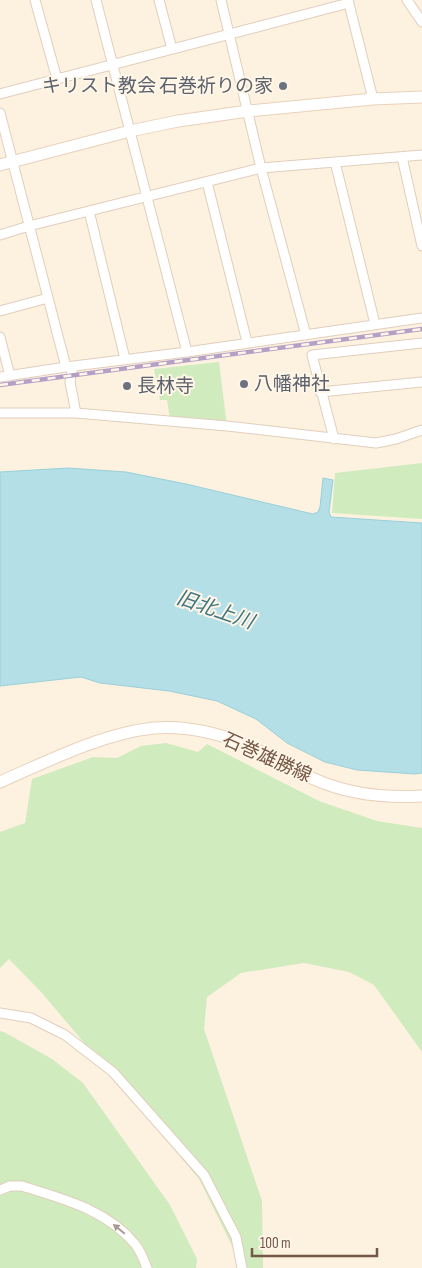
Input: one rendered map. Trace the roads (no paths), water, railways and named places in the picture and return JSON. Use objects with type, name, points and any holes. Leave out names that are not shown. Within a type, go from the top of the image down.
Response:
[{"type":"main road","points":[[0,165],[130,131],[178,121],[373,99],[422,97]]},
{"type":"main road","name":"石巻雄勝線","points":[[0,782],[55,758],[114,736],[155,728],[175,728],[208,733],[237,741],[315,779],[334,786],[382,796],[422,796]]},
{"type":"street","points":[[35,0],[57,79]]},
{"type":"street","points":[[96,0],[186,352]]},
{"type":"street","points":[[159,0],[172,49]]},
{"type":"street","points":[[221,0],[261,168],[306,335]]},
{"type":"street","points":[[406,0],[422,22]]},
{"type":"street","points":[[0,94],[349,2],[373,99]]},
{"type":"street","points":[[0,112],[48,298],[69,366],[76,413]]},
{"type":"street","points":[[0,235],[29,226],[261,168],[422,155]]},
{"type":"street","points":[[402,157],[422,246]]},
{"type":"street","points":[[335,162],[375,324]]},
{"type":"street","points":[[207,182],[247,342]]},
{"type":"street","points":[[89,211],[126,359]]},
{"type":"street","points":[[0,311],[48,298]]},
{"type":"street","points":[[0,378],[69,366],[186,352],[422,318]]},
{"type":"street","points":[[0,337],[10,376]]},
{"type":"street","points":[[334,438],[320,392],[312,355],[422,343]]},
{"type":"street","points":[[320,392],[422,382]]},
{"type":"street","points":[[0,413],[76,413],[227,426],[376,443],[396,439],[422,430]]},
{"type":"street","points":[[0,1013],[12,1013],[31,1018],[65,1035],[113,1072],[204,1175],[236,1237],[242,1268]]},
{"type":"street","points":[[0,1190],[10,1186],[22,1186],[86,1207],[108,1220],[125,1234],[136,1245],[148,1268]]},
{"type":"water","name":"旧北上川","points":[[68,468],[126,472],[313,514],[318,512],[320,507],[323,478],[333,480],[329,512],[331,517],[422,523],[422,773],[357,770],[325,762],[287,743],[256,719],[217,701],[169,691],[100,683],[81,677],[0,686],[0,472]]},
{"type":"railway","points":[[0,385],[422,329]]},
{"type":"place","name":"キリスト教会 石巻祈りの家","points":[[283,86]]},
{"type":"place","name":"八幡神社","points":[[244,384]]},
{"type":"place","name":"長林寺","points":[[127,386]]}]
